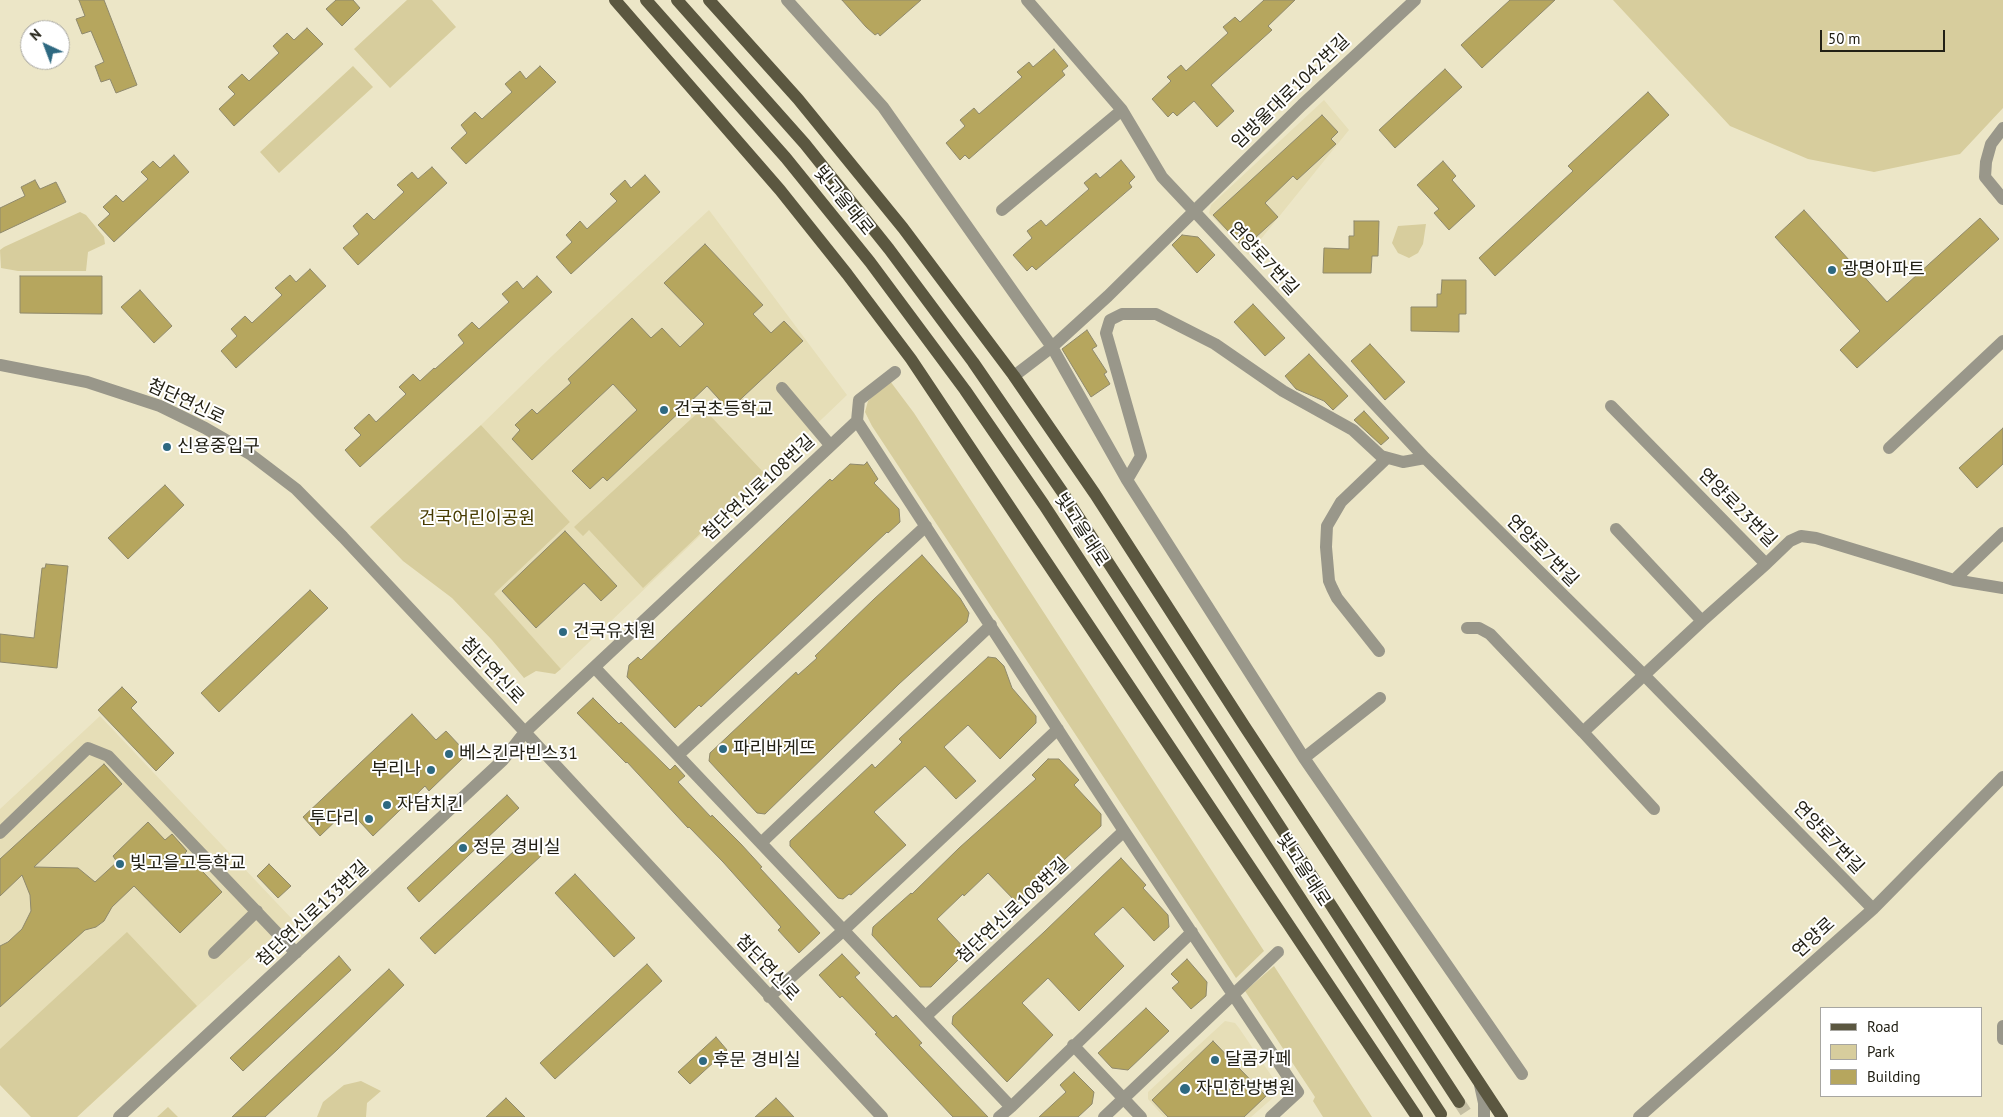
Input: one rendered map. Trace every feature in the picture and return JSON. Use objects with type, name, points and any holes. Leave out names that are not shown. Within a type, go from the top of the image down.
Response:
[{"type":"main road","points":[[615,0],[780,190],[911,358],[1418,1117]]},
{"type":"main road","name":"빛고을대로","points":[[646,0],[786,158],[870,262],[965,390],[1044,505],[1441,1114]]},
{"type":"main road","name":"빛고을대로","points":[[678,0],[805,144],[889,249],[973,362],[1068,501],[1459,1102]]},
{"type":"main road","points":[[709,0],[798,99],[903,228],[1014,376],[1095,494],[1245,727],[1502,1117]]},
{"type":"street","points":[[787,0],[884,107],[1052,347],[1127,480],[1304,758],[1522,1074]]},
{"type":"street","name":"연양로7번길","points":[[1026,0],[1122,110],[1162,177],[1425,458],[1644,675],[1873,909]]},
{"type":"street","name":"임방울대로1042번길","points":[[1014,376],[1052,347],[1108,296],[1302,105],[1415,0]]},
{"type":"street","points":[[1002,210],[1122,110]]},
{"type":"street","points":[[2003,128],[1991,144],[1986,162],[1985,177],[2003,199]]},
{"type":"street","points":[[1127,480],[1141,456],[1106,333],[1110,320],[1122,314],[1156,314],[1215,344],[1283,391],[1353,430],[1381,456],[1403,462],[1425,458]]},
{"type":"street","points":[[1889,448],[2003,341]]},
{"type":"street","name":"첨단연신로","points":[[0,365],[87,382],[160,406],[205,428],[250,454],[296,489],[525,732],[882,1117]]},
{"type":"street","points":[[895,372],[859,400],[857,421],[1124,831],[1298,1092],[1271,1117]]},
{"type":"street","points":[[782,388],[830,445]]},
{"type":"street","name":"연양로23번길","points":[[1611,406],[1766,564],[1790,541],[1800,536],[1816,538],[1954,580],[2003,588]]},
{"type":"street","name":"첨단연신로108번길","points":[[525,732],[857,421]]},
{"type":"street","points":[[1379,651],[1337,598],[1329,580],[1326,547],[1327,526],[1341,502],[1387,458]]},
{"type":"street","points":[[678,755],[926,526]]},
{"type":"street","points":[[1616,529],[1702,621]]},
{"type":"street","points":[[1954,580],[2003,533]]},
{"type":"street","points":[[1583,732],[1766,564]]},
{"type":"street","points":[[761,843],[991,625]]},
{"type":"street","points":[[1467,628],[1479,628],[1490,634],[1654,809]]},
{"type":"street","points":[[595,668],[1011,1107]]},
{"type":"street","points":[[1304,758],[1380,698]]},
{"type":"street","points":[[769,997],[1058,729]]},
{"type":"street","name":"첨단연신로133번길","points":[[119,1117],[503,760],[525,732]]},
{"type":"street","points":[[0,833],[88,748],[108,756],[296,953]]},
{"type":"street","name":"연양로","points":[[1639,1117],[1873,909],[2003,777]]},
{"type":"street","name":"첨단연신로108번길","points":[[926,1016],[1124,831]]},
{"type":"street","points":[[214,953],[257,912]]},
{"type":"street","points":[[1000,1117],[1192,932]]},
{"type":"street","points":[[1104,1117],[1278,952]]},
{"type":"street","points":[[2003,1026],[2003,1039]]},
{"type":"street","points":[[1073,1046],[1141,1117]]},
{"type":"street","points":[[1480,1084],[1484,1103],[1484,1117]]},
{"type":"shaded area","points":[[1324,100],[1349,130],[1248,255],[1209,213],[1211,205]]},
{"type":"shaded area","name":"건국초등학교","points":[[709,210],[847,395],[561,669],[493,594],[570,522],[481,425],[553,355]]},
{"type":"shaded area","name":"빛고을고등학교","points":[[100,716],[292,919],[77,1117],[31,1117],[0,1085],[0,809]]},
{"type":"shaded area","points":[[1225,1021],[1235,1023],[1275,1081],[1275,1096],[1251,1117],[1164,1117],[1148,1099],[1148,1092]]},
{"type":"green space","points":[[407,0],[432,0],[456,27],[390,88],[354,49]]},
{"type":"green space","points":[[1613,0],[2003,0],[2003,108],[1960,154],[1874,172],[1808,159],[1730,126]]},
{"type":"green space","points":[[353,66],[373,87],[279,173],[260,152]]},
{"type":"green space","points":[[80,212],[86,215],[104,237],[105,244],[88,252],[86,271],[18,271],[1,268],[0,250],[4,247]]},
{"type":"green space","points":[[1426,224],[1423,244],[1418,253],[1409,258],[1398,253],[1392,243],[1398,226]]},
{"type":"green space","points":[[890,381],[914,413],[1264,951],[1236,978],[872,426],[865,412],[868,401]]},
{"type":"green space","points":[[703,408],[764,473],[643,588],[589,530],[583,536],[574,527]]},
{"type":"green space","name":"건국어린이공원","points":[[481,425],[570,522],[494,594],[561,669],[555,674],[536,671],[524,678],[492,640],[452,598],[403,561],[370,527]]},
{"type":"green space","points":[[127,932],[197,1006],[77,1117],[31,1117],[0,1085],[0,1049]]},
{"type":"green space","points":[[1274,966],[1372,1117],[1323,1117],[1313,1101],[1315,1097],[1245,991]]},
{"type":"green space","points":[[361,1081],[381,1091],[367,1103],[366,1117],[317,1117],[323,1102],[344,1085]]},
{"type":"green space","points":[[168,1107],[178,1117],[157,1117]]},
{"type":"building","points":[[79,0],[104,0],[137,85],[116,93],[110,79],[101,82],[95,66],[104,62],[91,31],[82,34],[76,19],[85,16]]},
{"type":"building","points":[[336,0],[353,0],[360,8],[342,26],[326,9]]},
{"type":"building","points":[[842,0],[921,0],[880,36],[878,33],[875,35],[866,27]]},
{"type":"building","points":[[1264,0],[1295,0],[1268,26],[1272,30],[1211,85],[1234,111],[1217,127],[1194,101],[1177,116],[1173,112],[1168,117],[1152,99],[1171,81],[1167,77],[1181,65],[1186,71],[1228,33],[1223,27],[1235,17],[1240,22]]},
{"type":"building","points":[[1510,0],[1555,0],[1482,68],[1461,45]]},
{"type":"building","points":[[307,28],[323,44],[234,126],[219,109],[235,94],[228,87],[242,74],[249,81],[279,53],[273,46],[287,33],[294,40]]},
{"type":"building","points":[[1054,49],[1068,66],[1062,71],[1065,75],[969,159],[965,155],[960,160],[946,143],[965,126],[960,120],[974,108],[979,114],[1022,77],[1017,72],[1029,62],[1033,67]]},
{"type":"building","points":[[540,66],[556,82],[466,164],[451,148],[467,133],[461,125],[475,112],[482,119],[512,92],[505,84],[520,71],[526,79]]},
{"type":"building","points":[[1445,69],[1462,87],[1395,148],[1379,130]]},
{"type":"building","points":[[1648,92],[1669,115],[1495,276],[1479,258],[1573,171],[1568,166]]},
{"type":"building","points":[[1322,115],[1338,132],[1331,139],[1336,144],[1297,180],[1293,176],[1265,203],[1278,217],[1244,248],[1213,215]]},
{"type":"building","points":[[174,155],[189,172],[114,242],[98,225],[110,214],[103,207],[116,195],[123,202],[148,179],[141,172],[153,161],[160,168]]},
{"type":"building","points":[[1121,160],[1135,177],[1129,183],[1132,187],[1036,270],[1032,266],[1027,271],[1013,255],[1032,238],[1027,231],[1041,220],[1046,226],[1089,189],[1084,183],[1096,173],[1100,178]]},
{"type":"building","points":[[1443,161],[1456,176],[1452,180],[1475,206],[1449,230],[1434,213],[1439,209],[1417,185]]},
{"type":"building","points":[[432,167],[447,183],[358,265],[343,248],[359,234],[353,226],[367,213],[374,220],[404,192],[397,185],[412,172],[418,179]]},
{"type":"building","points":[[645,175],[660,192],[571,274],[556,257],[572,242],[566,235],[580,221],[587,229],[617,201],[610,194],[625,180],[631,188]]},
{"type":"building","points":[[35,180],[40,189],[56,182],[66,202],[0,233],[0,208],[25,196],[21,187]]},
{"type":"building","name":"광명아파트","points":[[1804,210],[1887,302],[1980,218],[1999,239],[1857,368],[1840,350],[1860,331],[1775,237]]},
{"type":"building","points":[[1354,221],[1379,221],[1378,256],[1372,256],[1371,273],[1323,273],[1324,248],[1349,249],[1349,236],[1354,236]]},
{"type":"building","points":[[1182,235],[1198,237],[1215,255],[1197,273],[1172,245]]},
{"type":"building","points":[[705,244],[763,305],[753,314],[771,333],[784,321],[803,341],[729,410],[707,386],[607,481],[603,477],[590,489],[572,471],[637,410],[613,384],[532,460],[512,439],[520,430],[515,425],[532,409],[537,414],[571,383],[568,379],[632,318],[651,338],[662,328],[680,347],[704,324],[664,283]]},
{"type":"building","points":[[310,269],[326,286],[236,368],[221,351],[237,336],[231,329],[245,316],[252,323],[282,295],[275,288],[290,275],[296,282]]},
{"type":"building","points":[[20,276],[102,276],[102,314],[20,313]]},
{"type":"building","points":[[537,276],[552,292],[360,467],[345,450],[361,435],[354,428],[369,414],[376,422],[406,394],[399,387],[413,374],[420,381],[464,343],[458,335],[472,322],[479,329],[509,302],[502,294],[517,281],[523,289]]},
{"type":"building","points":[[1442,280],[1466,280],[1466,314],[1459,314],[1459,332],[1411,331],[1411,307],[1437,307],[1437,294],[1441,294]]},
{"type":"building","points":[[140,290],[172,326],[154,343],[121,307]]},
{"type":"building","points":[[1253,304],[1285,338],[1265,356],[1234,322]]},
{"type":"building","points":[[1087,330],[1097,346],[1092,349],[1107,372],[1104,374],[1110,384],[1091,397],[1062,349]]},
{"type":"building","points":[[1370,344],[1405,382],[1385,400],[1351,361]]},
{"type":"building","points":[[1309,354],[1348,396],[1333,410],[1324,401],[1296,389],[1285,376]]},
{"type":"building","points":[[1364,411],[1389,438],[1381,445],[1354,420]]},
{"type":"building","points":[[2003,428],[2003,464],[1977,488],[1959,468]]},
{"type":"building","points":[[867,462],[878,479],[874,483],[899,509],[900,522],[887,532],[701,707],[699,705],[675,728],[627,677],[629,665],[638,657],[641,660],[830,479],[832,481],[850,464],[864,465]]},
{"type":"building","points":[[165,485],[184,505],[128,559],[108,538]]},
{"type":"building","points":[[565,531],[617,586],[601,601],[584,583],[536,628],[502,591]]},
{"type":"building","points":[[922,555],[960,598],[969,613],[967,622],[899,684],[765,814],[757,813],[709,761],[710,753],[796,672],[798,675],[817,658],[815,656]]},
{"type":"building","points":[[46,564],[68,566],[57,668],[0,662],[0,634],[34,638],[42,568],[45,568]]},
{"type":"building","points":[[310,590],[328,608],[219,712],[201,693]]},
{"type":"building","points":[[988,657],[996,658],[1004,666],[1012,688],[1036,716],[1036,723],[1000,759],[968,725],[944,747],[976,781],[956,799],[925,766],[874,812],[906,845],[851,895],[849,894],[843,899],[838,898],[790,846],[790,841],[872,764],[875,768],[902,742],[899,739]]},
{"type":"building","points":[[122,687],[137,702],[131,708],[174,753],[156,771],[98,710]]},
{"type":"building","points":[[593,698],[619,724],[621,722],[670,770],[675,765],[685,776],[678,782],[711,817],[712,815],[741,844],[762,867],[760,868],[820,933],[799,953],[778,930],[781,927],[723,862],[577,713]]},
{"type":"building","points":[[412,714],[436,740],[446,731],[461,747],[458,749],[465,756],[429,791],[425,786],[373,836],[348,809],[320,836],[303,817]]},
{"type":"building","points":[[1048,759],[1059,759],[1079,780],[1074,785],[1101,814],[1101,826],[1017,903],[988,873],[964,896],[963,894],[937,919],[967,951],[931,987],[920,987],[872,935],[873,927],[912,894],[959,848],[1036,779],[1032,775]]},
{"type":"building","points":[[104,764],[122,784],[34,867],[78,868],[95,882],[117,862],[113,856],[148,822],[165,840],[172,834],[187,851],[185,853],[222,892],[180,933],[134,886],[112,907],[104,921],[96,927],[85,930],[0,1007],[0,946],[8,942],[22,929],[31,911],[30,895],[22,875],[0,896],[0,859]]},
{"type":"building","name":"정문 경비실","points":[[507,795],[519,808],[419,902],[407,888]]},
{"type":"building","points":[[527,839],[542,855],[435,954],[420,938]]},
{"type":"building","points":[[1121,858],[1146,885],[1143,888],[1168,915],[1169,927],[1154,941],[1123,907],[1094,934],[1124,966],[1079,1011],[1048,978],[1022,1003],[1053,1035],[1007,1082],[952,1024],[953,1016]]},
{"type":"building","points":[[269,864],[291,886],[278,898],[257,876]]},
{"type":"building","points":[[575,874],[635,938],[614,957],[555,893]]},
{"type":"building","points":[[842,954],[860,973],[855,977],[893,1018],[896,1015],[922,1043],[919,1045],[988,1117],[953,1117],[875,1034],[877,1033],[819,975]]},
{"type":"building","points":[[339,956],[351,970],[243,1071],[230,1058]]},
{"type":"building","points":[[1187,959],[1207,982],[1206,996],[1191,1009],[1172,988],[1179,982],[1171,974]]},
{"type":"building","points":[[647,964],[662,981],[555,1079],[540,1063]]},
{"type":"building","points":[[389,969],[404,985],[338,1049],[265,1117],[232,1117]]},
{"type":"building","points":[[1146,1008],[1169,1031],[1128,1070],[1112,1068],[1098,1053]]},
{"type":"building","name":"후문 경비실","points":[[716,1037],[727,1050],[690,1084],[678,1072]]},
{"type":"building","points":[[1213,1041],[1266,1096],[1244,1117],[1168,1117],[1152,1100]]},
{"type":"building","points":[[1074,1072],[1094,1092],[1092,1104],[1078,1117],[1039,1117],[1066,1092],[1060,1085]]},
{"type":"building","points":[[506,1098],[525,1117],[486,1117]]},
{"type":"building","points":[[776,1098],[794,1117],[755,1117]]},
{"type":"tunnel","points":[[1459,1102],[1469,1117]]},
{"type":"place","name":"광명아파트","points":[[1832,270]]},
{"type":"place","name":"건국초등학교","points":[[664,410]]},
{"type":"place","name":"신용중입구","points":[[167,447]]},
{"type":"place","name":"건국유치원","points":[[563,632]]},
{"type":"place","name":"파리바게뜨","points":[[723,749]]},
{"type":"place","name":"베스킨라빈스31","points":[[449,754]]},
{"type":"place","name":"부리나","points":[[431,770]]},
{"type":"place","name":"자담치킨","points":[[387,805]]},
{"type":"place","name":"투다리","points":[[369,819]]},
{"type":"place","name":"정문 경비실","points":[[463,848]]},
{"type":"place","name":"빛고을고등학교","points":[[120,864]]},
{"type":"place","name":"달콤카페","points":[[1215,1060]]},
{"type":"place","name":"후문 경비실","points":[[703,1061]]},
{"type":"place","name":"자민한방병원","points":[[1185,1089]]}]
